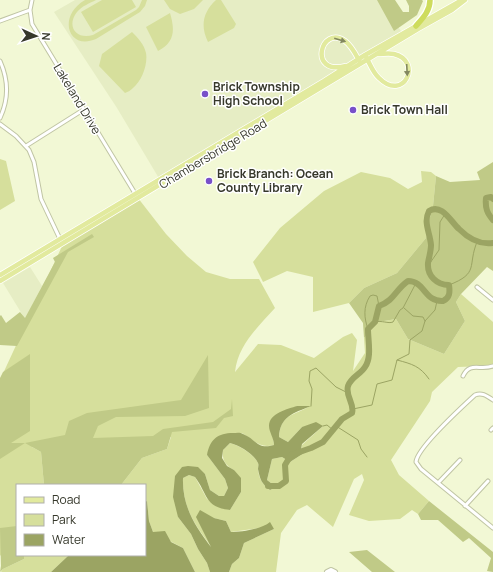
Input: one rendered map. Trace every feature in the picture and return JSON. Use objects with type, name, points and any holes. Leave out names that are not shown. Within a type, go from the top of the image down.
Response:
[{"type":"highway","points":[[416,26],[427,13],[430,6],[430,0]]},
{"type":"main road","name":"Chambersbridge Road","points":[[0,276],[61,242],[360,62],[416,26],[462,0]]},
{"type":"main road","name":"Chambersbridge Road","points":[[366,58],[378,54],[452,10],[465,0]]},
{"type":"main road","points":[[351,64],[338,68],[326,64],[321,55],[322,48],[326,41],[333,38],[342,40],[352,47],[360,62]]},
{"type":"main road","points":[[366,58],[378,78],[390,86],[398,86],[404,83],[408,74],[406,62],[394,54],[378,54]]},
{"type":"main road","name":"Chambersbridge Road","points":[[0,281],[136,195],[351,64],[360,62]]},
{"type":"street","name":"Lakeland Drive","points":[[32,0],[30,10],[32,24],[136,195]]},
{"type":"street","points":[[0,21],[30,10]]},
{"type":"street","points":[[0,61],[8,87],[7,100],[0,118]]},
{"type":"street","points":[[26,146],[83,110]]},
{"type":"street","points":[[0,124],[16,136],[29,150],[34,162],[41,199],[61,242]]},
{"type":"street","points":[[477,287],[493,300]]},
{"type":"street","points":[[463,376],[469,368],[493,366]]},
{"type":"street","points":[[493,400],[486,395],[475,395],[434,436],[417,456],[416,462],[438,484],[493,528]]},
{"type":"street","points":[[438,484],[460,460]]},
{"type":"street","points":[[465,506],[488,481]]},
{"type":"street","points":[[327,572],[331,570],[335,572]]},
{"type":"shaded area","name":"Brick Township High School","points":[[75,0],[380,0],[403,34],[160,180],[117,108],[54,12]]},
{"type":"shaded area","points":[[377,0],[395,0],[403,12],[409,12],[409,6],[406,0],[423,1],[417,15],[394,31]]},
{"type":"shaded area","points":[[493,162],[493,271],[487,267],[461,294],[456,302],[465,321],[444,354],[408,339],[396,319],[378,322],[364,338],[363,323],[349,303],[364,288],[397,273],[426,238],[433,206],[436,176],[450,182],[480,180],[477,172]]},
{"type":"shaded area","points":[[92,234],[94,237],[68,252],[17,346],[0,345],[0,316],[1,315],[6,323],[20,312],[25,318],[55,262],[53,258]]},
{"type":"shaded area","points":[[30,267],[42,286],[25,319],[3,283]]},
{"type":"shaded area","points":[[30,354],[30,431],[11,443],[25,443],[0,459],[0,378],[3,372]]},
{"type":"shaded area","points":[[208,355],[209,408],[185,416],[116,417],[98,426],[93,438],[153,436],[163,429],[213,422],[231,409],[232,399],[233,416],[224,418],[216,428],[172,432],[167,449],[142,458],[122,484],[44,484],[41,452],[25,443],[65,435],[69,421],[87,413],[181,400]]},
{"type":"shaded area","points":[[429,501],[493,552],[493,572],[487,571],[491,558],[469,538],[463,542],[438,520],[421,520],[418,514]]},
{"type":"shaded area","points":[[16,526],[16,556],[24,556],[24,559],[3,569],[0,572],[1,566],[0,528]]},
{"type":"shaded area","points":[[367,550],[395,572],[372,572],[349,552]]},
{"type":"green space","points":[[85,0],[96,0],[79,10],[72,22],[74,31],[78,34],[87,36],[93,35],[136,10],[142,0],[147,0],[145,6],[140,12],[96,39],[86,41],[79,40],[73,36],[69,23],[71,15],[76,7]]},
{"type":"green space","points":[[102,0],[132,0],[136,7],[93,32],[81,12]]},
{"type":"green space","points":[[164,0],[203,0],[194,9],[180,14],[170,9]]},
{"type":"green space","points":[[216,0],[221,0],[236,24],[234,28],[208,42],[204,30],[204,20],[208,9]]},
{"type":"green space","points":[[170,13],[173,25],[171,40],[158,51],[146,27]]},
{"type":"green space","points":[[132,32],[144,47],[146,62],[144,72],[139,81],[132,89],[125,93],[99,66],[102,54]]},
{"type":"green space","points":[[0,159],[6,161],[15,201],[0,210]]},
{"type":"green space","points":[[421,171],[431,172],[436,176],[433,206],[426,238],[397,273],[364,288],[349,303],[313,312],[313,277],[287,271],[263,282],[253,262],[280,228],[324,191],[361,172],[390,178],[408,189],[422,182]]},
{"type":"green space","points":[[138,198],[166,234],[187,256],[206,272],[230,279],[259,279],[275,308],[244,345],[237,362],[235,372],[258,344],[281,345],[314,358],[343,337],[352,333],[357,340],[353,371],[365,353],[364,338],[378,322],[396,319],[408,339],[444,354],[465,321],[456,302],[461,294],[493,322],[493,364],[486,366],[458,367],[432,392],[430,401],[391,460],[399,475],[429,501],[418,514],[412,510],[400,519],[369,521],[349,515],[364,480],[362,474],[354,479],[333,527],[307,505],[297,510],[281,533],[276,572],[229,572],[232,564],[239,558],[244,543],[274,529],[266,526],[231,532],[226,521],[214,518],[214,550],[191,517],[185,499],[183,478],[189,475],[195,477],[207,499],[230,510],[241,492],[234,470],[226,464],[223,457],[223,450],[230,443],[246,450],[253,456],[258,464],[261,481],[265,486],[270,490],[276,487],[267,480],[272,459],[282,457],[290,462],[304,453],[301,449],[302,445],[323,426],[302,427],[288,442],[279,437],[282,423],[285,419],[310,406],[297,406],[269,426],[274,445],[260,445],[242,433],[207,455],[225,479],[228,488],[224,496],[219,496],[210,490],[205,474],[182,467],[178,517],[191,534],[207,563],[210,572],[195,572],[183,548],[153,532],[149,521],[146,502],[146,484],[122,484],[142,458],[167,449],[171,437],[32,447],[41,452],[44,484],[16,484],[16,537],[0,556],[0,380],[63,244]]},
{"type":"green space","points":[[24,556],[68,556],[51,572],[1,572],[3,569],[24,559]]},
{"type":"water","points":[[297,406],[311,406],[289,416],[282,424],[279,437],[288,442],[302,427],[316,422],[323,426],[302,444],[301,449],[304,453],[290,462],[282,457],[272,459],[267,480],[276,487],[270,490],[265,486],[261,479],[258,464],[253,456],[246,450],[230,443],[223,450],[222,458],[227,466],[234,470],[241,478],[241,492],[230,510],[215,506],[211,503],[195,477],[189,475],[183,478],[183,488],[187,507],[195,523],[211,547],[196,517],[200,510],[214,518],[226,521],[231,532],[246,531],[270,522],[274,529],[244,543],[239,558],[232,564],[229,572],[210,572],[207,563],[191,534],[178,517],[173,497],[175,476],[182,467],[198,467],[205,474],[210,490],[219,496],[224,496],[228,488],[225,479],[207,455],[208,449],[213,441],[223,434],[242,433],[260,445],[274,445],[269,428],[272,418],[284,410]]},
{"type":"water","points":[[146,502],[149,521],[153,532],[165,531],[171,542],[183,548],[195,572],[51,572],[68,556],[146,556]]},
{"type":"waterway","points":[[493,199],[491,197],[486,198],[486,208],[493,220]]},
{"type":"waterway","points":[[268,486],[279,486],[286,481],[285,465],[291,455],[323,442],[342,419],[352,413],[353,410],[347,390],[348,386],[351,380],[367,363],[369,354],[368,329],[375,322],[379,306],[392,298],[408,281],[418,284],[428,295],[437,300],[443,301],[448,296],[449,285],[445,285],[434,279],[428,268],[431,245],[427,224],[427,215],[429,211],[438,209],[446,214],[456,226],[470,238],[483,243],[493,243]]},
{"type":"waterway","points":[[428,266],[439,250],[440,222],[445,214]]},
{"type":"waterway","points":[[449,285],[459,281],[469,272],[477,242]]},
{"type":"waterway","points":[[375,322],[393,322],[400,310],[403,308],[416,283]]},
{"type":"waterway","points":[[368,329],[365,312],[366,304],[370,296],[377,296],[379,306]]},
{"type":"waterway","points":[[397,360],[409,354],[410,340],[422,331],[425,321],[435,310],[437,301]]},
{"type":"waterway","points":[[404,308],[413,316],[423,317],[425,321]]},
{"type":"waterway","points":[[353,409],[372,405],[377,384],[392,380],[397,360],[415,366],[429,379]]},
{"type":"waterway","points":[[311,406],[312,389],[309,381],[310,371],[316,368],[336,387],[348,393]]},
{"type":"waterway","points":[[323,426],[327,425],[333,430]]},
{"type":"waterway","points":[[336,426],[358,440],[361,449],[367,457]]},
{"type":"place","name":"Brick Township High School","points":[[205,94]]},
{"type":"place","name":"Brick Town Hall","points":[[353,110]]},
{"type":"place","name":"Brick Branch: Ocean County Library","points":[[209,181]]}]
